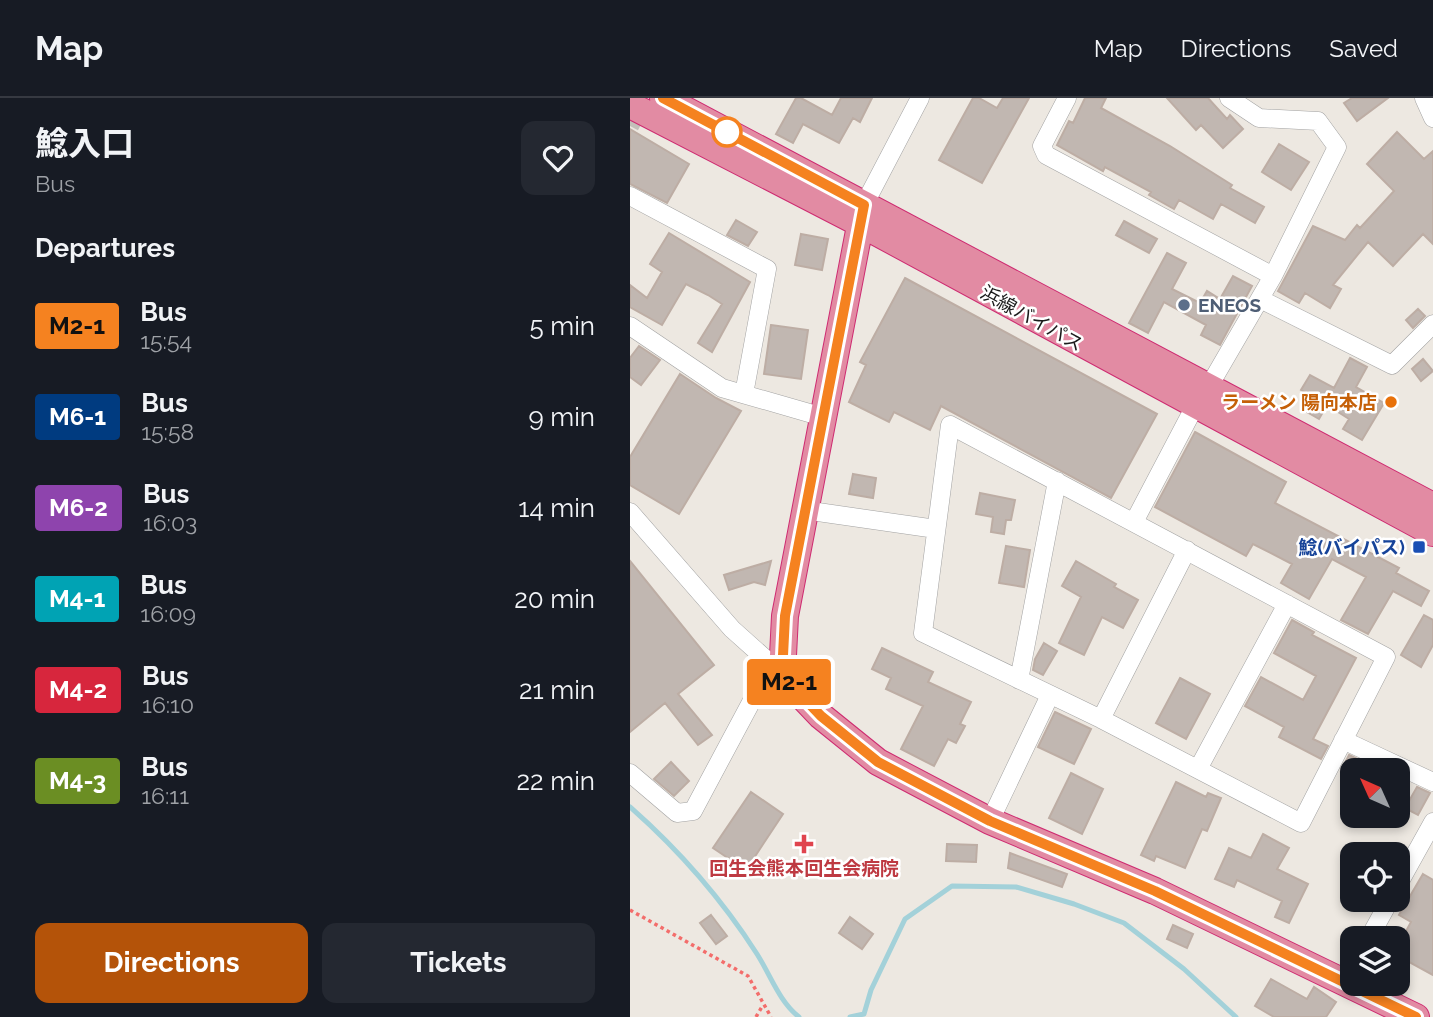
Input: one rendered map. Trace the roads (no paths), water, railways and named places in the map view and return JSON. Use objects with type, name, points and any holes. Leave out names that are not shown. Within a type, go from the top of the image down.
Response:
[{"type":"highway","name":"浜線バイパス","points":[[663,98],[863,215],[1202,397],[1433,533]]},
{"type":"highway","name":"浜線バイパス","points":[[630,105],[863,215]]},
{"type":"highway","points":[[863,215],[804,510],[777,670],[821,716],[878,762],[990,821],[1340,972]]},
{"type":"highway","name":"浜線バイパス","points":[[1202,397],[1433,506]]},
{"type":"highway","points":[[1382,996],[1416,1017]]},
{"type":"street","points":[[863,215],[920,98]]},
{"type":"street","points":[[1066,98],[1042,146],[1046,155],[1273,276]]},
{"type":"street","points":[[1134,522],[1202,397],[1273,276],[1337,147],[1318,121],[1259,118],[1229,98]]},
{"type":"street","points":[[1424,98],[1433,118]]},
{"type":"street","points":[[630,196],[767,269],[744,394]]},
{"type":"street","points":[[1260,299],[1392,365],[1433,324]]},
{"type":"street","points":[[630,326],[722,388],[823,417]]},
{"type":"street","points":[[950,425],[1057,481],[1386,657],[1301,823],[1101,719],[923,633],[950,425]]},
{"type":"street","points":[[1019,680],[1057,481]]},
{"type":"street","points":[[804,510],[936,529]]},
{"type":"street","points":[[630,512],[732,628],[777,670],[693,811],[677,813],[630,773]]},
{"type":"street","points":[[1101,719],[1187,550]]},
{"type":"street","points":[[1198,769],[1287,604]]},
{"type":"street","points":[[990,821],[1051,695]]},
{"type":"street","points":[[1343,740],[1433,782]]},
{"type":"street","points":[[1410,863],[1433,822]]},
{"type":"waterway","points":[[630,807],[683,858],[714,894],[757,954],[781,996],[799,1017]]},
{"type":"waterway","points":[[850,1017],[864,1014],[871,990],[905,919],[952,886],[1016,887],[1074,904],[1124,923],[1184,969],[1236,1017]]},
{"type":"tunnel","points":[[630,126],[645,98]]},
{"type":"place","name":"ENEOS","points":[[1184,305]]},
{"type":"place","name":"ラーメン 陽向本店","points":[[1391,402]]},
{"type":"place","name":"鯰(バイパス)","points":[[1419,547]]},
{"type":"place","name":"回生会熊本回生会病院","points":[[804,844]]}]
